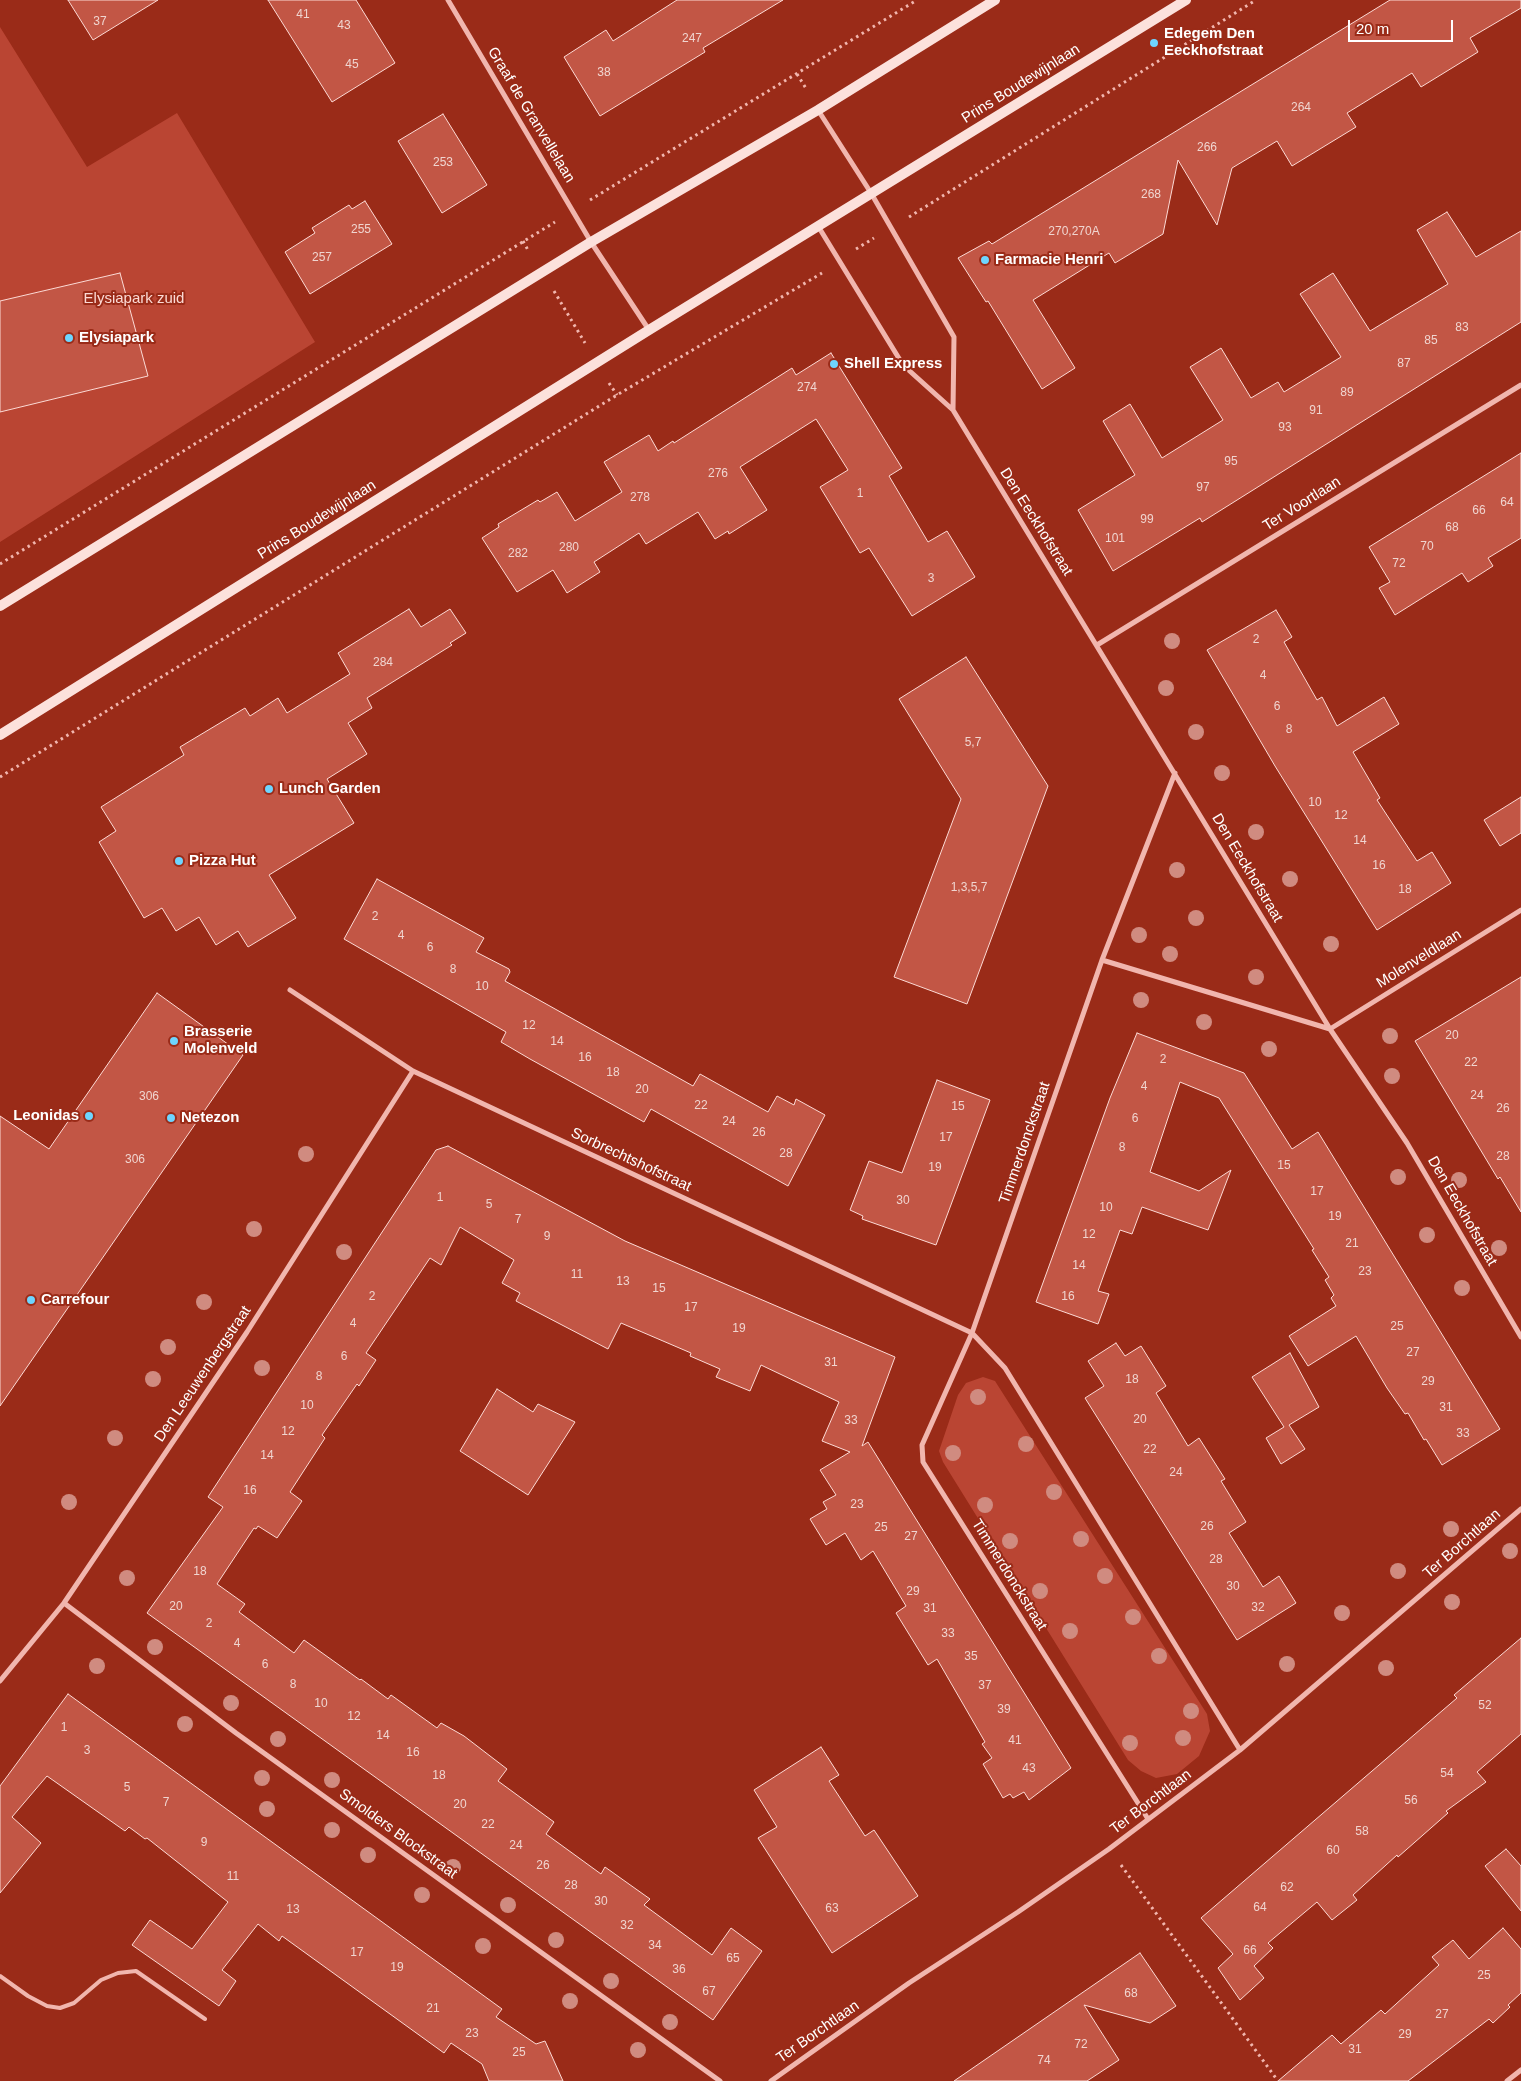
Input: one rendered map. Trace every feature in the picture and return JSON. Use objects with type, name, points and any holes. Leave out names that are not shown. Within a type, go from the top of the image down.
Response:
[{"type":"main road","points":[[0,606],[542,272],[818,110],[996,0]]},
{"type":"main road","name":"Prins Boudewijnlaan","points":[[0,735],[597,362],[1186,0]]},
{"type":"street","name":"Graaf de Granvellelaan","points":[[448,0],[592,242]]},
{"type":"street","points":[[818,110],[871,193],[954,337],[953,410]]},
{"type":"street","name":"Den Eeckhofstraat","points":[[818,226],[903,366],[953,410],[1330,1029],[1406,1142],[1521,1337]]},
{"type":"street","points":[[592,242],[649,330]]},
{"type":"street","name":"Ter Voortlaan","points":[[1097,645],[1521,384]]},
{"type":"street","name":"Timmerdonckstraat","points":[[1148,1819],[923,1462],[922,1444],[972,1333],[1102,960],[1175,773]]},
{"type":"street","name":"Molenveldlaan","points":[[1330,1029],[1521,910]]},
{"type":"street","points":[[1102,960],[1330,1029]]},
{"type":"street","name":"Sorbrechtshofstraat","points":[[290,990],[413,1071],[972,1333]]},
{"type":"street","name":"Den Leeuwenbergstraat","points":[[0,1681],[64,1604],[247,1332],[413,1071]]},
{"type":"street","points":[[972,1333],[1005,1368],[1240,1750]]},
{"type":"street","name":"Ter Borchtlaan","points":[[771,2081],[909,1983],[1018,1912],[1109,1849],[1240,1750],[1521,1510]]},
{"type":"street","name":"Smolders Blockstraat","points":[[64,1604],[236,1733],[720,2081]]},
{"type":"street","points":[[1507,2081],[1521,2070]]},
{"type":"lane","points":[[0,1976],[28,1996],[47,2006],[60,2008],[74,2003],[101,1980],[118,1973],[136,1971],[206,2019]]},
{"type":"path","points":[[0,564],[917,0]]},
{"type":"path","points":[[0,777],[617,395],[813,279],[891,228],[1256,0]]},
{"type":"path","points":[[523,241],[617,395]]},
{"type":"path","points":[[1109,1849],[1278,2081]]},
{"type":"green space","name":"Elysiapark zuid","points":[[0,27],[87,167],[177,113],[315,342],[0,542]]},
{"type":"green space","points":[[983,1377],[995,1381],[1207,1714],[1210,1731],[1199,1756],[1177,1774],[1156,1778],[1141,1771],[1128,1760],[943,1462],[939,1451],[958,1395],[966,1383]]},
{"type":"building","points":[[68,0],[158,0],[93,40]]},
{"type":"building","points":[[268,0],[356,0],[395,63],[332,102]]},
{"type":"building","points":[[677,0],[783,0],[703,48],[705,52],[600,116],[564,57],[606,30],[613,41]]},
{"type":"building","points":[[1390,0],[1521,0],[1521,8],[1470,38],[1478,52],[1421,87],[1412,73],[1347,113],[1356,127],[1292,166],[1277,141],[1232,168],[1217,225],[1178,160],[1163,234],[1115,263],[1109,253],[1033,300],[1075,368],[1042,389],[988,301],[986,302],[958,258],[989,241],[992,244]]},
{"type":"building","points":[[443,114],[487,185],[442,213],[398,141]]},
{"type":"building","points":[[365,201],[392,244],[310,294],[285,252],[315,233],[312,228],[349,205],[352,209]]},
{"type":"building","points":[[1447,212],[1476,257],[1521,231],[1521,322],[1202,522],[1200,518],[1113,571],[1078,510],[1135,475],[1103,421],[1130,404],[1162,458],[1223,420],[1190,367],[1221,348],[1251,398],[1278,382],[1284,392],[1341,357],[1300,294],[1333,273],[1370,331],[1448,284],[1417,230]]},
{"type":"building","name":"Elysiapark","points":[[120,273],[148,376],[0,412],[0,301]]},
{"type":"building","points":[[831,353],[902,468],[889,476],[928,542],[947,531],[975,577],[912,616],[869,548],[860,553],[820,487],[848,470],[816,419],[740,467],[767,510],[729,534],[728,531],[715,539],[698,512],[646,544],[639,533],[594,562],[600,572],[567,593],[553,570],[517,592],[482,538],[499,527],[498,524],[538,500],[540,502],[557,492],[575,521],[622,492],[604,462],[649,435],[658,451],[673,441],[674,443],[792,368],[796,375]]},
{"type":"building","points":[[1521,453],[1521,538],[1488,558],[1493,566],[1468,582],[1462,573],[1395,615],[1379,588],[1390,582],[1369,547]]},
{"type":"building","points":[[409,609],[421,627],[450,609],[466,633],[450,643],[452,645],[367,698],[372,708],[348,723],[367,754],[327,779],[354,823],[269,875],[296,918],[248,947],[238,931],[216,945],[199,917],[176,931],[162,908],[144,918],[99,842],[116,831],[101,807],[184,755],[180,747],[245,708],[250,716],[278,698],[287,713],[350,674],[338,653]]},
{"type":"building","points":[[1276,610],[1292,637],[1284,642],[1317,700],[1322,697],[1337,726],[1384,697],[1399,724],[1353,752],[1380,798],[1377,800],[1417,861],[1432,852],[1451,883],[1377,930],[1275,766],[1207,650]]},
{"type":"building","points":[[966,657],[1048,786],[967,1004],[894,977],[961,799],[899,699]]},
{"type":"building","points":[[1521,797],[1521,833],[1500,846],[1484,820]]},
{"type":"building","points":[[377,879],[484,938],[476,952],[509,969],[510,972],[505,981],[693,1086],[700,1074],[768,1112],[777,1096],[794,1105],[796,1099],[825,1115],[788,1186],[651,1109],[644,1122],[530,1059],[501,1042],[506,1032],[344,939]]},
{"type":"building","points":[[1521,977],[1521,1212],[1500,1177],[1498,1179],[1415,1041]]},
{"type":"building","points":[[157,993],[243,1055],[0,1406],[0,1116],[49,1149]]},
{"type":"building","points":[[1137,1033],[1244,1073],[1292,1149],[1318,1132],[1500,1429],[1442,1465],[1408,1413],[1405,1414],[1387,1388],[1356,1336],[1308,1366],[1289,1336],[1336,1306],[1331,1298],[1334,1295],[1325,1280],[1329,1277],[1312,1250],[1314,1249],[1219,1098],[1180,1082],[1150,1172],[1199,1191],[1231,1170],[1208,1230],[1142,1207],[1132,1234],[1120,1230],[1098,1291],[1109,1294],[1098,1324],[1036,1302],[1110,1098]]},
{"type":"building","points":[[937,1080],[990,1100],[936,1245],[862,1219],[863,1216],[850,1210],[869,1161],[902,1173]]},
{"type":"building","points":[[448,1146],[625,1241],[895,1357],[862,1446],[868,1442],[1071,1768],[1029,1800],[1024,1792],[1013,1798],[1010,1794],[1003,1798],[983,1764],[992,1758],[982,1744],[985,1742],[937,1659],[928,1665],[896,1613],[906,1606],[873,1551],[861,1560],[845,1533],[826,1545],[810,1519],[827,1509],[823,1502],[836,1495],[820,1470],[850,1452],[822,1441],[839,1402],[761,1365],[750,1391],[716,1377],[720,1369],[690,1356],[691,1353],[621,1323],[608,1349],[516,1301],[520,1293],[502,1283],[514,1260],[460,1227],[441,1265],[430,1258],[366,1353],[376,1360],[322,1435],[325,1438],[290,1492],[302,1501],[277,1538],[258,1526],[256,1529],[254,1528],[217,1584],[245,1604],[239,1612],[294,1653],[304,1640],[388,1699],[391,1695],[437,1728],[441,1723],[464,1736],[507,1769],[498,1781],[554,1822],[546,1834],[601,1874],[605,1867],[650,1899],[644,1905],[712,1955],[731,1928],[762,1951],[713,2020],[147,1613],[223,1507],[208,1497],[436,1150]]},
{"type":"building","points":[[1116,1343],[1125,1356],[1141,1346],[1166,1386],[1156,1393],[1188,1446],[1199,1438],[1225,1479],[1221,1481],[1246,1522],[1229,1533],[1263,1587],[1279,1576],[1296,1603],[1237,1640],[1085,1398],[1104,1386],[1088,1361]]},
{"type":"building","points":[[1290,1353],[1319,1407],[1289,1425],[1305,1449],[1281,1464],[1266,1438],[1284,1427],[1252,1377]]},
{"type":"building","points":[[497,1389],[533,1412],[538,1404],[575,1422],[528,1495],[460,1451]]},
{"type":"building","points":[[1521,1638],[1521,1734],[1477,1772],[1486,1782],[1446,1811],[1448,1813],[1398,1857],[1397,1855],[1353,1895],[1357,1900],[1332,1920],[1317,1902],[1268,1943],[1273,1948],[1254,1966],[1264,1978],[1240,2000],[1218,1968],[1233,1954],[1201,1918],[1457,1698],[1454,1695]]},
{"type":"building","points":[[68,1694],[502,2009],[496,2017],[536,2044],[545,2041],[563,2081],[489,2081],[482,2064],[451,2043],[444,2053],[282,1936],[279,1941],[258,1924],[222,1970],[236,1981],[219,2006],[132,1945],[150,1920],[192,1949],[228,1902],[147,1838],[145,1839],[129,1827],[125,1831],[47,1776],[12,1817],[41,1843],[0,1893],[0,1786]]},
{"type":"building","points":[[821,1747],[839,1775],[829,1781],[865,1836],[874,1830],[918,1896],[832,1953],[758,1838],[777,1827],[754,1790]]},
{"type":"building","points":[[1506,1849],[1521,1866],[1521,1911],[1485,1866]]},
{"type":"building","points":[[1503,1928],[1521,1949],[1521,1993],[1508,2005],[1510,2007],[1493,2023],[1489,2019],[1408,2081],[1278,2081],[1332,2035],[1341,2044],[1381,2010],[1385,2014],[1439,1965],[1432,1957],[1453,1940],[1469,1959]]},
{"type":"building","points":[[1140,1953],[1176,2006],[1150,2023],[1084,2005],[1119,2060],[1087,2081],[954,2081]]},
{"type":"place","name":"Edegem Den Eeckhofstraat","points":[[1154,43]]},
{"type":"place","name":"Farmacie Henri","points":[[985,260]]},
{"type":"place","name":"Elysiapark","points":[[69,338]]},
{"type":"place","name":"Shell Express","points":[[834,364]]},
{"type":"place","name":"Lunch Garden","points":[[269,789]]},
{"type":"place","name":"Pizza Hut","points":[[179,861]]},
{"type":"place","name":"Brasserie Molenveld","points":[[174,1041]]},
{"type":"place","name":"Leonidas","points":[[89,1116]]},
{"type":"place","name":"Netezon","points":[[171,1118]]},
{"type":"place","name":"Carrefour","points":[[31,1300]]}]
